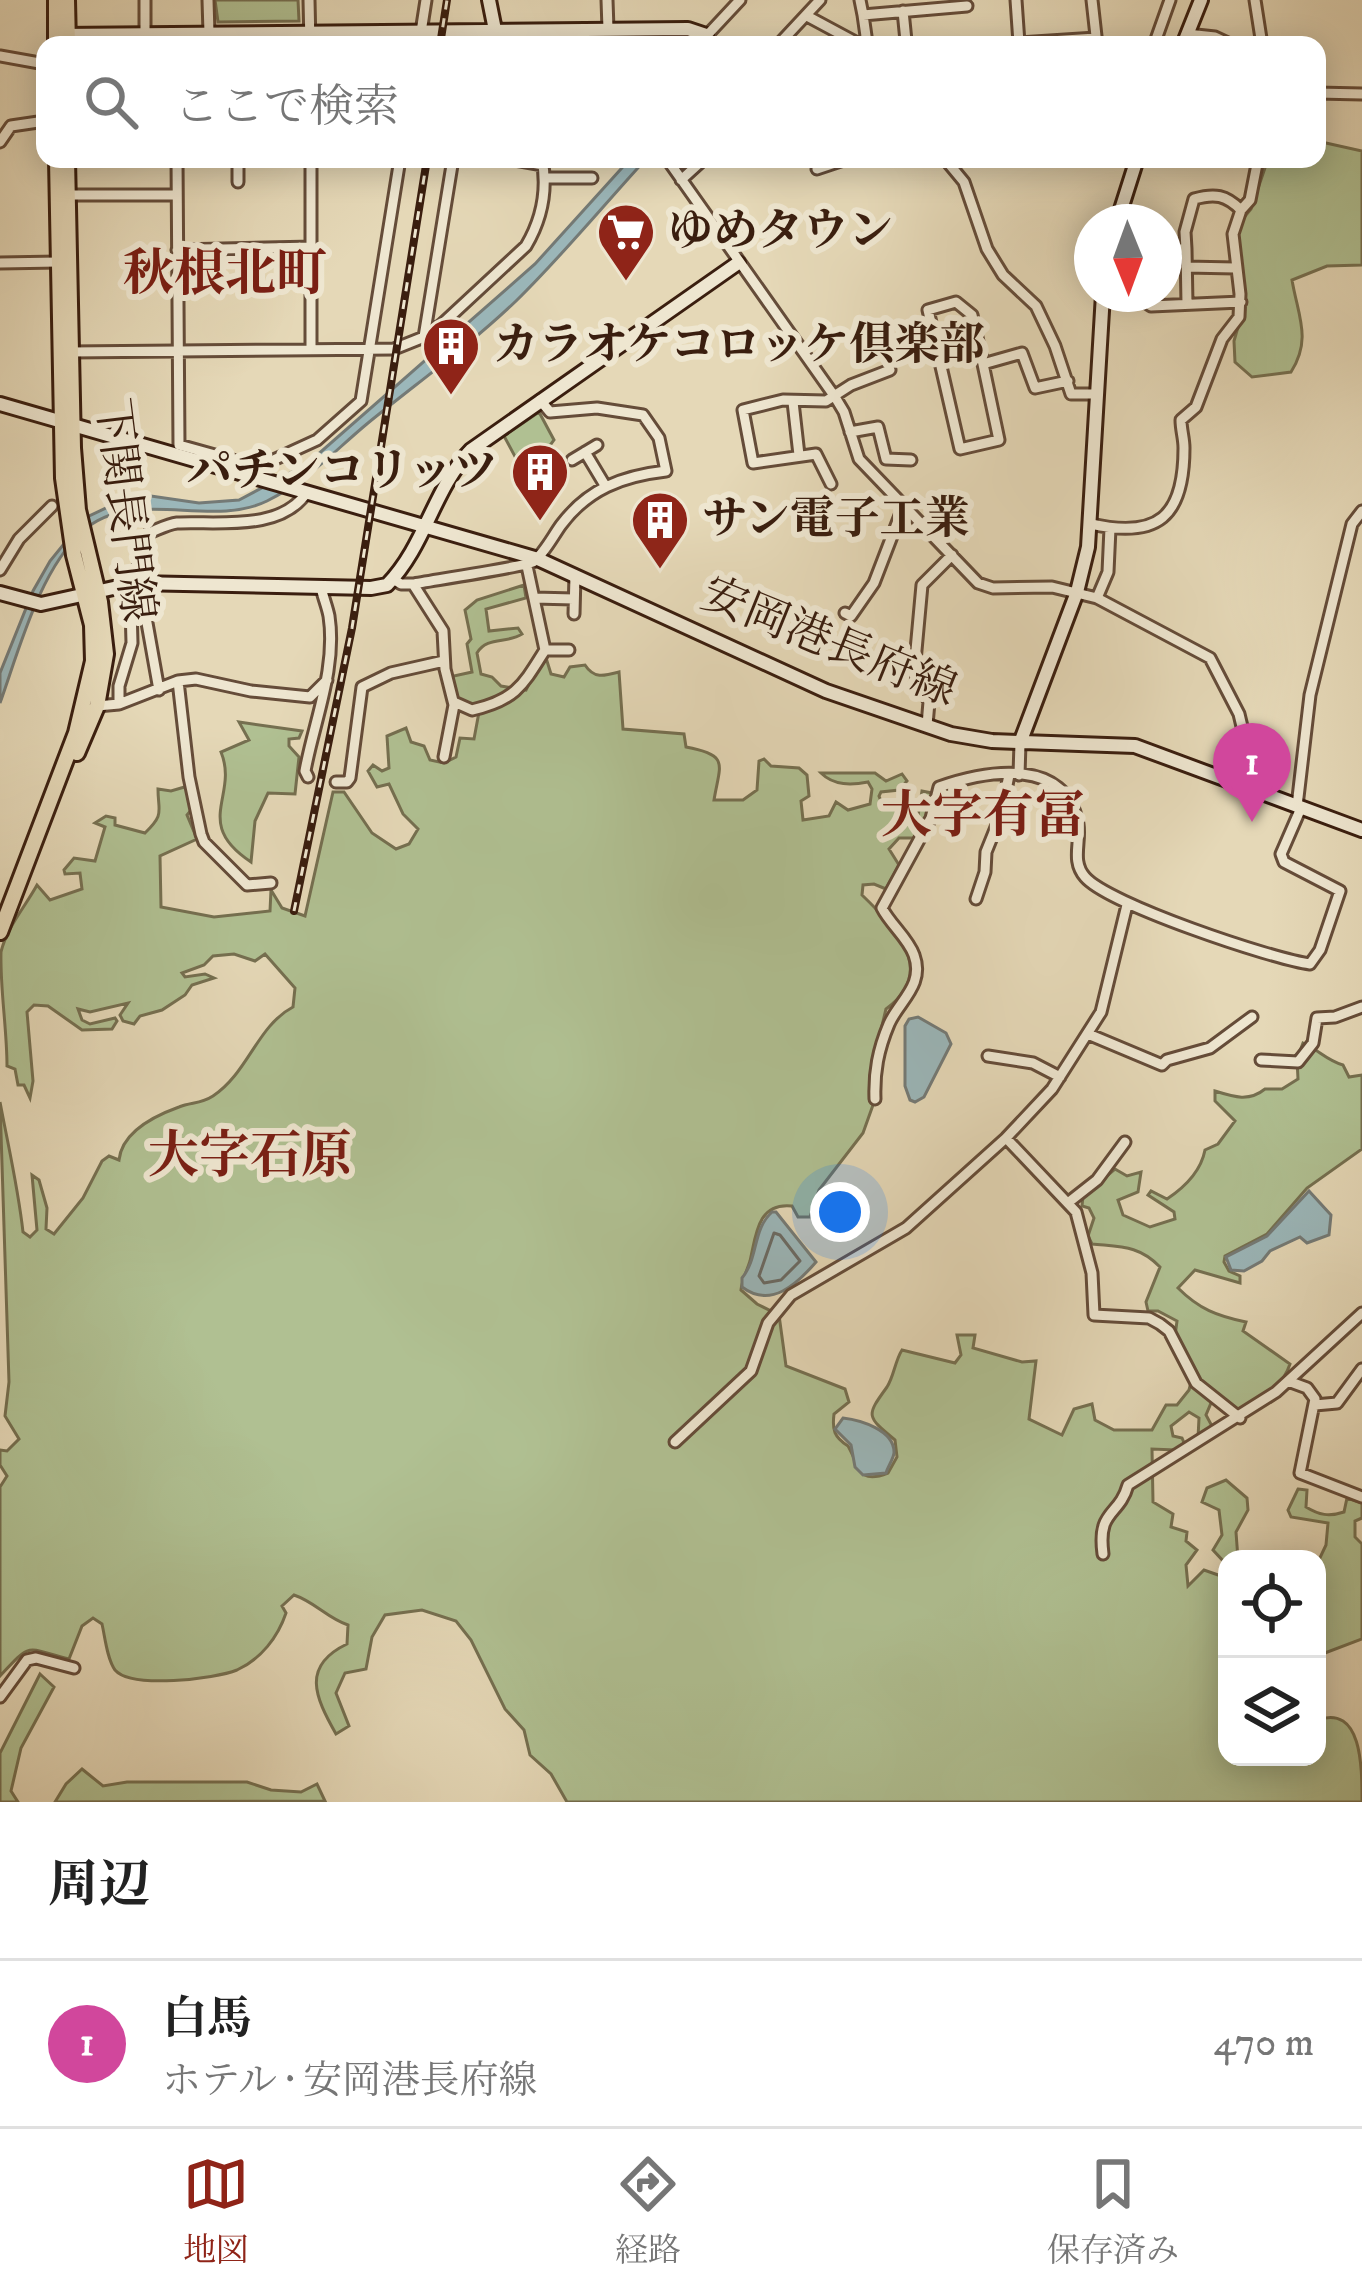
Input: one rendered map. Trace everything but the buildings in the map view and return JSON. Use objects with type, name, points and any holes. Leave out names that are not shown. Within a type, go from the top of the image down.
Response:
[{"type":"main road","points":[[56,0],[61,36]]},
{"type":"main road","points":[[62,36],[67,0]]},
{"type":"main road","name":"下関長門線","points":[[30,856],[98,706],[106,654],[73,515],[58,168]]},
{"type":"main road","name":"下関長門線","points":[[64,352],[58,262],[66,168]]},
{"type":"main road","name":"下関長門線","points":[[0,932],[76,733],[91,680],[91,591]]},
{"type":"street","points":[[145,0],[146,34]]},
{"type":"street","points":[[208,0],[209,33]]},
{"type":"street","points":[[310,0],[310,36]]},
{"type":"street","points":[[420,36],[426,0]]},
{"type":"street","points":[[488,0],[497,36]]},
{"type":"street","points":[[607,0],[608,29]]},
{"type":"street","points":[[706,36],[740,0]]},
{"type":"street","points":[[787,36],[820,0]]},
{"type":"street","points":[[860,0],[866,36]]},
{"type":"street","points":[[1016,0],[1019,36]]},
{"type":"street","points":[[1092,0],[1095,36]]},
{"type":"street","points":[[1157,36],[1170,0]]},
{"type":"street","points":[[1186,36],[1197,0]]},
{"type":"street","points":[[1256,0],[1261,36]]},
{"type":"street","points":[[863,15],[967,6]]},
{"type":"street","points":[[903,11],[906,36]]},
{"type":"street","points":[[807,16],[844,36]]},
{"type":"street","points":[[546,29],[546,36]]},
{"type":"street","points":[[478,36],[495,30],[546,29],[688,29],[697,36]]},
{"type":"street","points":[[584,29],[584,36]]},
{"type":"street","points":[[118,36],[156,36]]},
{"type":"street","points":[[195,36],[260,36]]},
{"type":"street","points":[[0,56],[36,62]]},
{"type":"street","points":[[1326,94],[1362,94]]},
{"type":"street","points":[[0,142],[11,126],[36,122]]},
{"type":"street","points":[[177,168],[179,445],[258,467],[316,440],[362,400],[399,168]]},
{"type":"street","points":[[238,168],[238,182]]},
{"type":"street","points":[[311,168],[311,350]]},
{"type":"street","points":[[424,337],[452,168]]},
{"type":"street","points":[[64,352],[394,349],[424,337],[526,246],[544,202],[543,168]]},
{"type":"street","points":[[674,168],[835,397],[859,459],[984,587],[1052,587],[1078,592],[1210,658],[1239,714],[1244,735],[1243,755],[1232,780]]},
{"type":"street","points":[[681,179],[694,168]]},
{"type":"street","points":[[952,168],[982,223],[987,249],[1003,275],[1036,306],[1071,394],[1095,394]]},
{"type":"street","points":[[1123,204],[1134,168]]},
{"type":"street","points":[[1091,524],[1125,532],[1148,526],[1174,509],[1184,453],[1181,420],[1196,407],[1222,339],[1239,317],[1233,233],[1240,210],[1250,200],[1256,168]]},
{"type":"street","points":[[544,178],[592,178]]},
{"type":"street","points":[[62,195],[177,196]]},
{"type":"street","points":[[1187,304],[1185,232],[1195,199],[1220,196],[1240,210]]},
{"type":"street","points":[[312,209],[329,209]]},
{"type":"street","points":[[177,250],[313,247]]},
{"type":"street","points":[[0,263],[58,262]]},
{"type":"street","points":[[0,593],[50,604],[91,591],[139,587],[380,587],[393,579],[427,529],[446,480],[471,450],[738,262]]},
{"type":"street","points":[[1186,267],[1235,268]]},
{"type":"street","points":[[956,302],[972,315],[983,364],[999,440],[960,449],[928,310],[956,302]]},
{"type":"street","points":[[1182,304],[1240,302]]},
{"type":"street","points":[[976,899],[1020,743],[1078,592],[1091,524],[1101,312]]},
{"type":"street","points":[[983,364],[1022,353],[1035,388],[1068,381]]},
{"type":"street","points":[[830,484],[816,454],[753,463],[743,410],[764,402],[826,401],[850,385],[890,370]]},
{"type":"street","points":[[454,702],[472,710],[514,694],[534,672],[545,650],[532,562],[576,506],[623,476],[666,471],[659,438],[643,415],[597,408],[550,412],[540,400]]},
{"type":"street","points":[[794,402],[799,454]]},
{"type":"street","name":"安岡港長府線","points":[[0,404],[575,575],[826,691],[951,734],[1020,743],[1135,746],[1362,830]]},
{"type":"street","points":[[850,433],[878,427],[886,459],[911,460]]},
{"type":"street","points":[[572,460],[598,445]]},
{"type":"street","points":[[585,452],[606,487]]},
{"type":"street","points":[[159,689],[135,575],[149,532],[171,524],[257,519],[296,506],[305,491]]},
{"type":"street","points":[[844,613],[851,616],[874,583],[904,505]]},
{"type":"street","points":[[0,570],[19,539],[52,506]]},
{"type":"street","points":[[875,1099],[877,1058],[890,1022],[916,980],[914,956],[883,913],[889,892],[931,818],[939,787],[977,775],[1047,780],[1068,793],[1079,830],[1076,857],[1083,875],[1127,905],[1310,964],[1320,950],[1340,891],[1284,862],[1281,854],[1299,807],[1310,695],[1352,524],[1362,512]]},
{"type":"street","points":[[1097,598],[1108,572],[1109,528]]},
{"type":"street","points":[[927,725],[931,707],[914,671],[922,585],[952,555]]},
{"type":"street","points":[[393,579],[413,584],[532,562]]},
{"type":"street","points":[[574,614],[575,575]]},
{"type":"street","points":[[413,584],[440,621],[454,702],[444,757]]},
{"type":"street","points":[[119,704],[118,686],[132,643],[131,607],[139,587]]},
{"type":"street","points":[[308,777],[310,742],[327,680],[329,617],[321,587]]},
{"type":"street","points":[[534,598],[574,599]]},
{"type":"street","points":[[545,650],[569,650]]},
{"type":"street","points":[[336,782],[350,778],[362,686],[391,673],[444,661]]},
{"type":"street","points":[[98,706],[119,704],[178,681],[210,680],[250,691],[310,698],[327,680]]},
{"type":"street","points":[[178,681],[189,777],[204,842],[248,885],[271,884]]},
{"type":"street","points":[[675,1442],[751,1371],[768,1323],[791,1295],[906,1228],[1006,1138],[1060,1076],[1101,1012],[1127,905]]},
{"type":"street","points":[[1262,1060],[1298,1062],[1313,1043],[1317,1018],[1362,1007]]},
{"type":"street","points":[[1088,1034],[1162,1065],[1210,1048],[1252,1017]]},
{"type":"street","points":[[988,1056],[1034,1063],[1060,1076]]},
{"type":"street","points":[[1006,1138],[1069,1202],[1092,1274],[1094,1315],[1149,1318],[1160,1324],[1169,1331],[1196,1383],[1240,1418]]},
{"type":"street","points":[[1069,1202],[1097,1180],[1125,1142]]},
{"type":"street","points":[[1103,1554],[1104,1521],[1128,1486],[1240,1418],[1288,1382],[1362,1313]]},
{"type":"street","points":[[1315,1405],[1337,1402],[1362,1369]]},
{"type":"street","points":[[1288,1382],[1311,1391],[1315,1405],[1300,1473],[1362,1497]]},
{"type":"street","points":[[0,1696],[27,1660],[74,1668]]},
{"type":"green space","points":[[215,0],[298,0],[299,21],[218,22]]},
{"type":"green space","points":[[1326,143],[1362,151],[1362,265],[1327,266],[1292,280],[1302,327],[1297,360],[1291,372],[1252,377],[1235,362],[1234,341],[1244,306],[1236,227],[1251,209],[1265,168],[1326,168]]},
{"type":"green space","points":[[539,412],[554,440],[538,462],[517,476],[518,462],[504,436]]},
{"type":"green space","points":[[524,585],[526,598],[486,609],[489,631],[518,628],[522,634],[481,648],[477,653],[481,674],[501,686],[526,690],[539,663],[547,661],[551,674],[564,677],[570,667],[585,665],[600,675],[619,672],[623,729],[684,734],[686,747],[716,758],[714,800],[743,800],[757,790],[759,761],[764,759],[771,766],[799,768],[807,775],[809,796],[801,801],[803,820],[829,816],[836,802],[848,810],[870,804],[868,782],[837,782],[821,773],[875,773],[886,781],[902,774],[907,781],[899,790],[879,796],[884,809],[902,810],[911,817],[918,816],[922,791],[932,793],[916,838],[899,838],[889,849],[899,865],[886,889],[863,885],[862,895],[898,936],[910,965],[901,995],[886,1009],[871,1071],[873,1105],[863,1133],[819,1190],[810,1217],[798,1217],[792,1206],[780,1206],[765,1215],[741,1290],[779,1315],[786,1366],[845,1389],[849,1402],[834,1414],[834,1429],[865,1475],[888,1473],[897,1457],[895,1440],[872,1415],[902,1350],[955,1363],[961,1355],[957,1335],[975,1335],[973,1348],[1022,1362],[1036,1361],[1029,1419],[1062,1435],[1074,1409],[1092,1404],[1095,1420],[1114,1430],[1152,1430],[1166,1405],[1177,1405],[1189,1390],[1194,1371],[1175,1336],[1177,1321],[1148,1311],[1146,1302],[1160,1267],[1137,1251],[1092,1244],[1088,1236],[1094,1218],[1082,1206],[1083,1196],[1115,1169],[1127,1176],[1141,1172],[1138,1192],[1118,1200],[1123,1215],[1150,1227],[1175,1219],[1174,1212],[1148,1195],[1151,1191],[1167,1199],[1180,1189],[1196,1172],[1205,1150],[1218,1144],[1235,1121],[1215,1101],[1215,1091],[1241,1097],[1282,1089],[1298,1079],[1297,1059],[1303,1043],[1343,1065],[1349,1077],[1362,1075],[1362,1149],[1307,1188],[1267,1234],[1225,1256],[1229,1271],[1240,1276],[1240,1283],[1195,1270],[1178,1288],[1209,1311],[1246,1322],[1243,1331],[1290,1364],[1286,1373],[1270,1392],[1240,1412],[1214,1396],[1206,1415],[1213,1428],[1198,1438],[1199,1418],[1189,1412],[1171,1426],[1173,1436],[1182,1438],[1185,1445],[1176,1450],[1152,1449],[1153,1502],[1173,1514],[1171,1527],[1187,1532],[1186,1541],[1197,1550],[1186,1565],[1188,1586],[1204,1570],[1218,1575],[1218,1766],[1326,1766],[1326,1718],[1332,1717],[1351,1729],[1356,1742],[1362,1802],[567,1802],[551,1774],[530,1755],[524,1730],[505,1709],[471,1640],[456,1621],[422,1610],[385,1615],[372,1637],[366,1669],[345,1673],[336,1693],[349,1726],[336,1734],[316,1683],[323,1662],[347,1644],[348,1625],[294,1595],[282,1606],[286,1613],[268,1646],[237,1670],[193,1679],[124,1676],[112,1665],[102,1624],[93,1618],[82,1626],[69,1659],[30,1650],[0,1676],[0,1487],[7,1476],[0,1465],[0,1450],[7,1451],[19,1439],[5,1416],[9,1382],[0,1102],[23,1232],[30,1237],[37,1230],[32,1175],[39,1180],[47,1208],[46,1229],[54,1234],[83,1198],[102,1161],[109,1156],[119,1160],[126,1141],[141,1126],[183,1105],[209,1099],[225,1086],[270,1026],[293,1007],[295,988],[265,954],[255,961],[234,954],[213,956],[182,973],[214,978],[192,985],[185,995],[162,1010],[140,1016],[134,1024],[120,1015],[128,1003],[90,1012],[78,1009],[82,1020],[90,1024],[117,1021],[112,1029],[82,1030],[48,1006],[34,1005],[27,1012],[30,1098],[24,1085],[18,1085],[15,1069],[7,1066],[1,952],[7,934],[37,885],[50,900],[82,889],[80,873],[65,874],[64,870],[74,858],[95,861],[105,827],[95,823],[106,816],[115,818],[115,825],[145,833],[158,817],[158,789],[188,786],[192,809],[187,815],[197,839],[160,856],[161,907],[214,917],[270,911],[271,890],[282,908],[305,916],[333,792],[344,792],[372,833],[396,849],[409,844],[418,829],[403,814],[389,784],[377,787],[368,771],[373,765],[382,771],[389,768],[387,736],[406,728],[411,742],[424,746],[430,760],[444,763],[456,757],[460,738],[474,739],[479,712],[456,700],[449,677],[472,672],[465,610],[477,600]]},
{"type":"green space","points":[[239,722],[302,731],[299,738],[289,739],[299,757],[295,794],[268,793],[255,821],[251,862],[234,848],[220,822],[225,782],[221,752],[249,740]]},
{"type":"green space","points":[[1226,1480],[1247,1498],[1248,1510],[1236,1532],[1237,1550],[1218,1550],[1218,1555],[1213,1550],[1222,1535],[1219,1510],[1202,1502],[1207,1488]]},
{"type":"green space","points":[[1298,1489],[1307,1490],[1306,1507],[1320,1513],[1344,1512],[1347,1498],[1362,1503],[1355,1537],[1362,1544],[1362,1639],[1326,1653],[1324,1550],[1328,1523],[1291,1517],[1288,1510]]},
{"type":"green space","points":[[40,1674],[54,1687],[21,1748],[11,1791],[18,1802],[0,1802],[0,1753]]},
{"type":"green space","points":[[82,1769],[103,1786],[247,1782],[301,1792],[317,1784],[325,1801],[55,1802]]},
{"type":"water","points":[[622,168],[638,168],[516,301],[296,484],[245,508],[125,511],[83,531],[43,588],[0,703],[0,673],[33,591],[85,518],[144,495],[199,503],[239,500],[307,464],[535,264]]},
{"type":"water","points":[[918,1017],[946,1033],[951,1044],[924,1097],[915,1102],[905,1086],[905,1026]]},
{"type":"water","points":[[1309,1191],[1331,1215],[1329,1235],[1307,1243],[1300,1237],[1270,1251],[1244,1271],[1231,1270],[1226,1257],[1267,1236]]},
{"type":"water","points":[[772,1212],[816,1262],[783,1291],[763,1295],[742,1287],[742,1278],[761,1227]]},
{"type":"water","points":[[843,1418],[867,1424],[889,1438],[894,1453],[886,1473],[863,1475],[855,1467],[851,1445],[835,1429]]},
{"type":"railway","points":[[441,36],[447,0]]},
{"type":"railway","points":[[294,911],[352,628],[426,168]]},
{"type":"place","name":"ゆめタウン","points":[[626,283]]},
{"type":"place","name":"カラオケコロッケ倶楽部","points":[[451,397]]},
{"type":"place","name":"パチンコリッツ","points":[[540,523]]},
{"type":"place","name":"サン電子工業","points":[[660,571]]},
{"type":"place","name":"白馬","points":[[1252,822]]},
{"type":"district","name":"秋根北町","points":[[225,275]]},
{"type":"district","name":"大字有冨","points":[[983,817]]},
{"type":"district","name":"大字石原","points":[[250,1157]]}]
